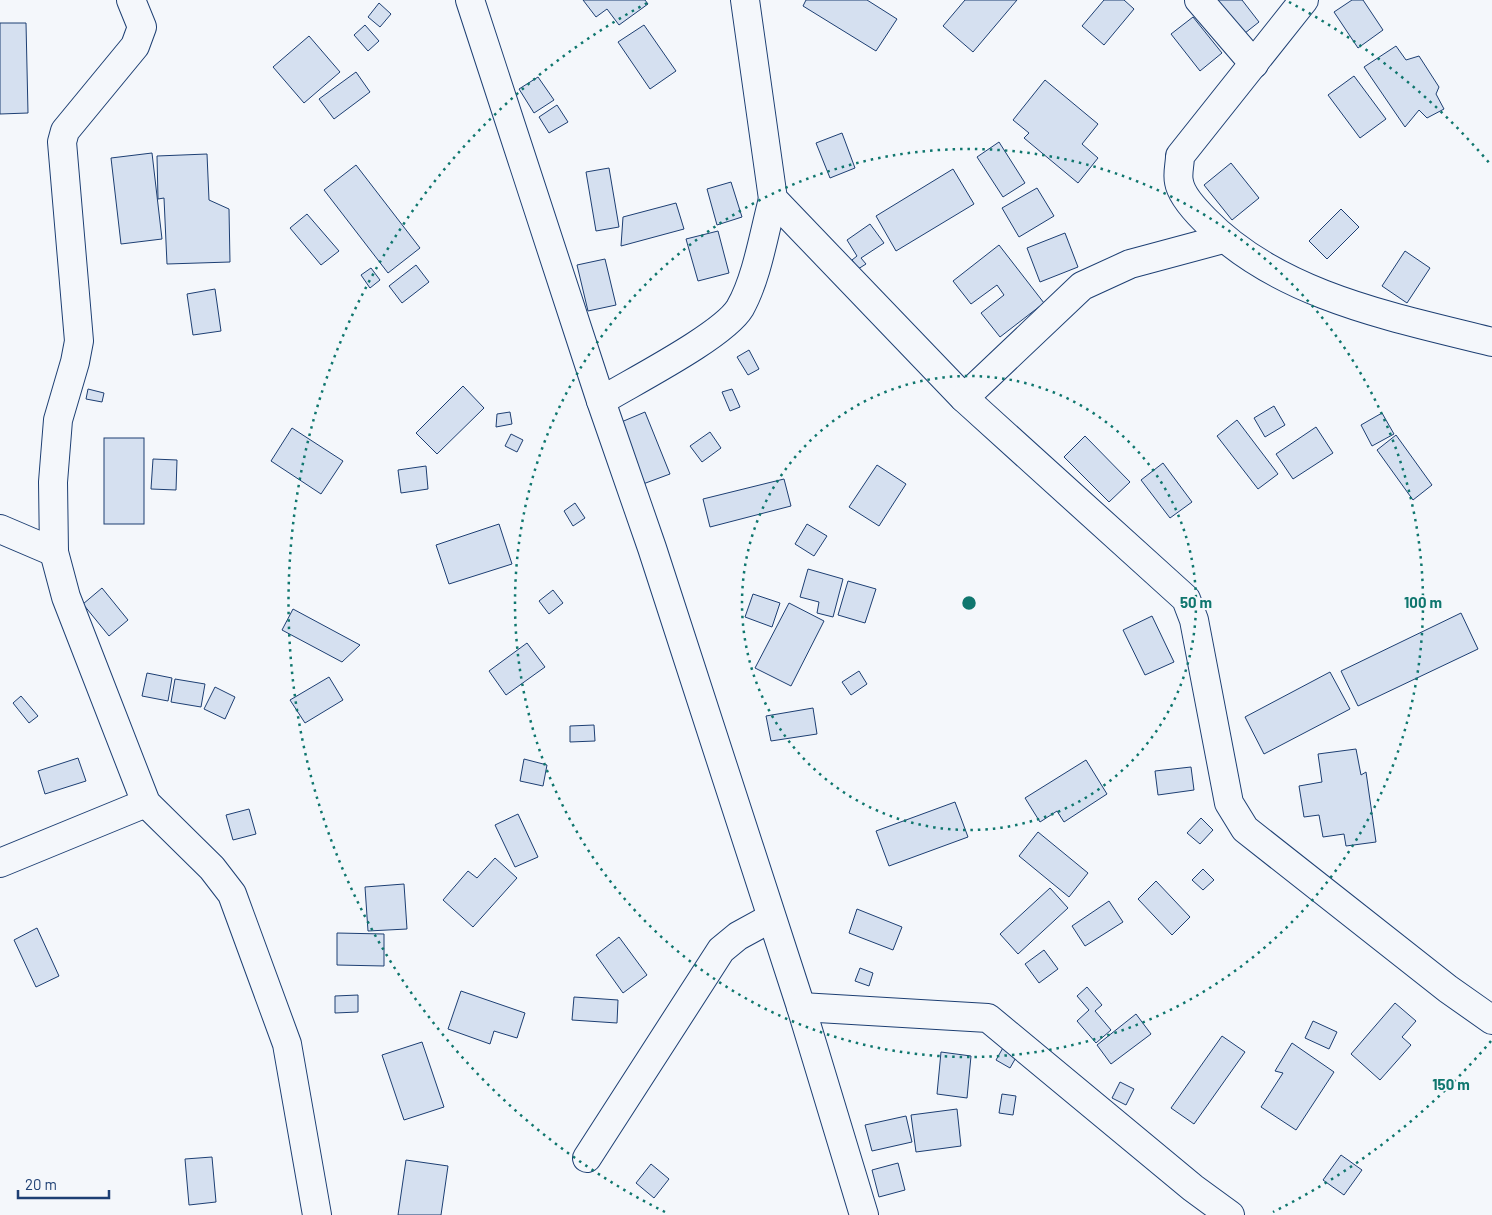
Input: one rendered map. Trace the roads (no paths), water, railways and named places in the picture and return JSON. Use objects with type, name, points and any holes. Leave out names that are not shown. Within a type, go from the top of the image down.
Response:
[{"type":"street","points":[[131,0],[142,27],[135,46],[65,131],[62,142],[79,341],[76,362],[58,420],[53,482],[54,552],[66,597],[146,803],[212,868],[232,894],[287,1044],[317,1215]]},
{"type":"street","points":[[470,0],[601,401],[652,548],[801,1007],[864,1215]]},
{"type":"street","points":[[601,401],[714,333],[739,310],[748,291],[773,199],[745,0]]},
{"type":"street","points":[[1199,0],[1254,64]]},
{"type":"street","points":[[1304,0],[1180,156],[1179,183],[1195,210],[1224,239],[1289,280],[1364,309],[1492,342]]},
{"type":"street","points":[[773,199],[964,398],[1179,591],[1190,606],[1229,803],[1245,829],[1448,989],[1492,1020]]},
{"type":"street","points":[[964,398],[1082,286],[1130,264],[1224,239]]},
{"type":"street","points":[[0,529],[54,552]]},
{"type":"street","points":[[0,863],[146,803]]},
{"type":"street","points":[[587,1158],[721,950],[738,936],[771,918]]},
{"type":"street","points":[[801,1007],[988,1018],[1193,1188],[1230,1215]]}]
